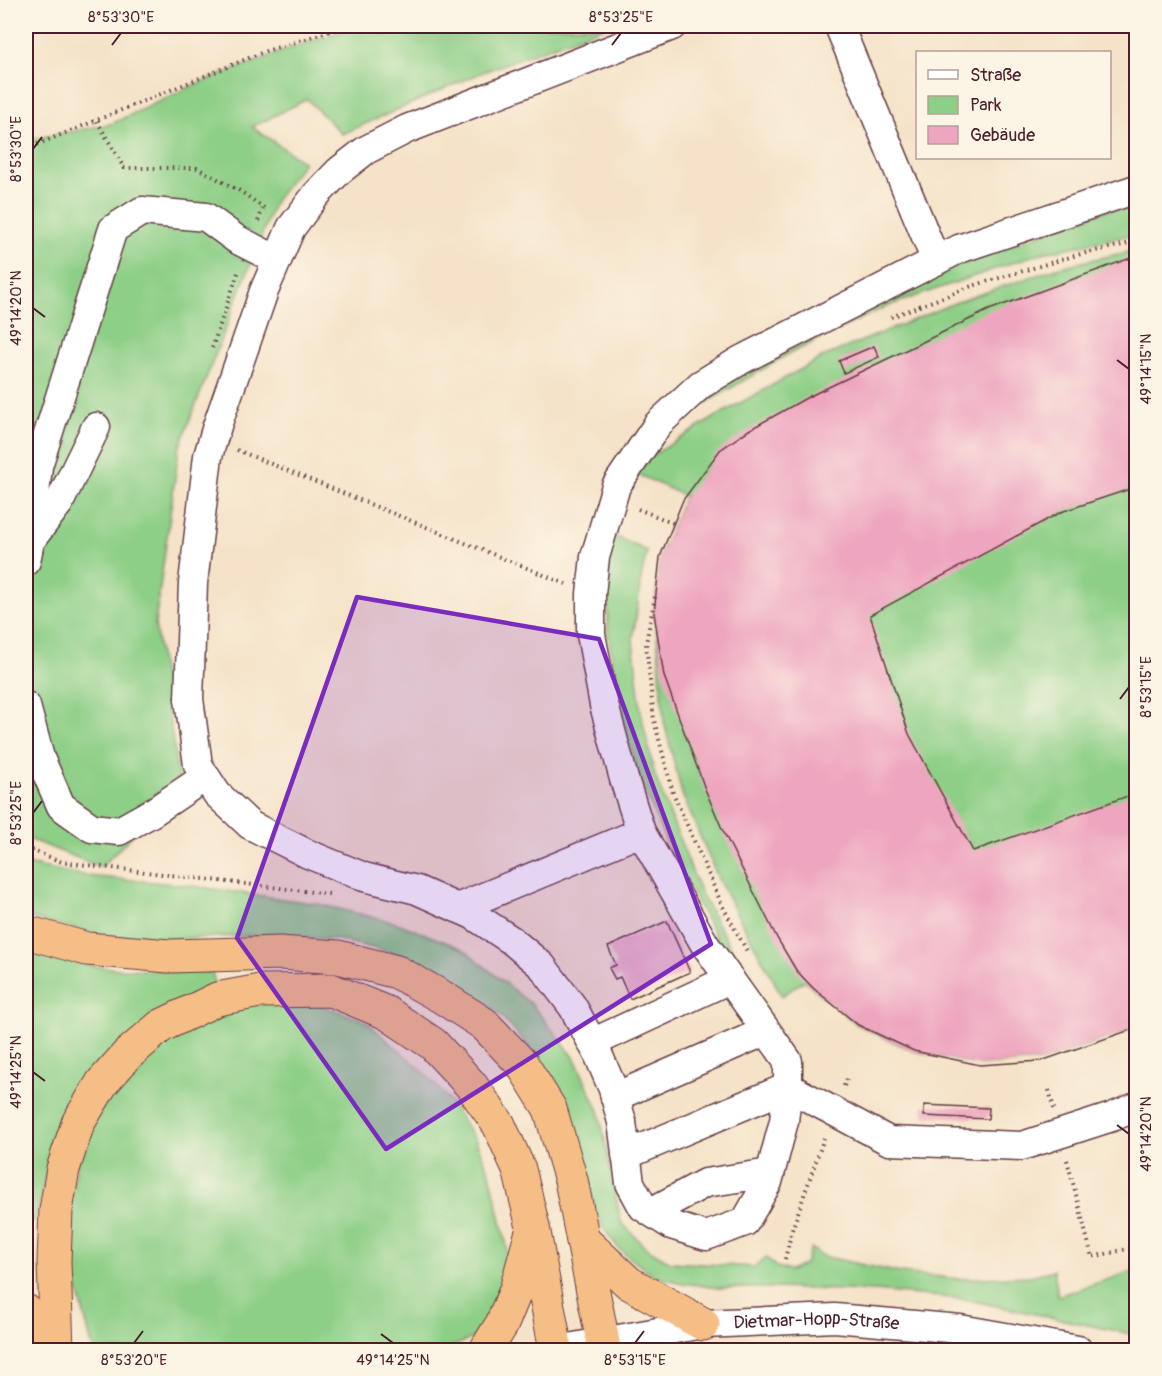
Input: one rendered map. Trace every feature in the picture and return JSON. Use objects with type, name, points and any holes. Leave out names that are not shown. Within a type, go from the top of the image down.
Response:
[{"type":"highway","points":[[26,932],[87,949],[169,956],[280,953],[338,957],[397,972],[484,1024],[522,1064],[550,1109],[572,1180],[604,1346]]},
{"type":"highway","points":[[57,1350],[54,1261],[56,1210],[63,1169],[78,1123],[102,1083],[127,1055],[161,1026],[217,999],[260,991],[331,990],[387,1013],[433,1044],[471,1085],[499,1125],[519,1169],[557,1350]]},
{"type":"highway","points":[[486,1350],[502,1324],[516,1290],[533,1227]]},
{"type":"highway","points":[[583,1240],[628,1283],[703,1324]]},
{"type":"highway","points":[[26,1311],[43,1350]]},
{"type":"street","points":[[672,26],[407,129],[366,150],[339,171],[316,195],[291,228],[264,291],[208,456],[193,583],[189,699],[198,765],[217,794],[250,825],[308,854],[364,877],[417,890],[473,915],[511,940],[542,966],[573,1007],[609,1080],[622,1122],[630,1183],[643,1207],[670,1225],[705,1236],[745,1222],[771,1173],[784,1121],[788,1061],[704,943],[641,832],[624,779],[604,705],[591,634],[591,594],[595,557],[616,486],[658,423],[700,385],[741,360],[959,249],[1137,189]]},
{"type":"street","points":[[839,26],[936,261]]},
{"type":"street","points":[[28,551],[38,466],[114,229],[142,211],[206,217],[236,239],[277,260]]},
{"type":"street","points":[[28,551],[59,503],[96,427]]},
{"type":"street","points":[[26,706],[40,758],[61,806],[92,828],[118,831],[153,812],[205,777]]},
{"type":"street","points":[[457,908],[641,832]]},
{"type":"street","points":[[592,1043],[730,979]]},
{"type":"street","points":[[615,1097],[766,1030]]},
{"type":"street","points":[[788,1087],[889,1141],[1022,1146],[1137,1107]]},
{"type":"street","points":[[626,1155],[788,1087]]},
{"type":"street","points":[[651,1212],[705,1183],[771,1173]]},
{"type":"street","name":"Dietmar-Hopp-Straße","points":[[557,1350],[604,1346],[703,1324],[835,1318],[960,1329],[1078,1350]]},
{"type":"street","points":[[681,1350],[703,1324]]},
{"type":"path","points":[[26,149],[266,51],[347,26]]},
{"type":"path","points":[[97,121],[124,168],[197,168],[240,191],[291,228]]},
{"type":"path","points":[[211,355],[263,208]]},
{"type":"path","points":[[881,321],[972,286],[1077,255],[1137,242]]},
{"type":"path","points":[[213,440],[591,594]]},
{"type":"path","points":[[612,499],[673,524]]},
{"type":"path","points":[[655,597],[646,643],[654,720],[673,793],[722,905],[748,953]]},
{"type":"path","points":[[26,848],[62,862],[334,895]]},
{"type":"path","points":[[1048,1090],[1092,1257],[1137,1248]]},
{"type":"path","points":[[784,1259],[811,1175]]},
{"type":"highlighted area","points":[[357,597],[599,639],[711,944],[386,1149],[237,938]]},
{"type":"green space","points":[[360,26],[607,26],[483,72],[342,134],[307,99],[252,127],[304,162],[275,201],[179,448],[155,624],[180,787],[101,867],[26,838],[26,140],[111,124],[196,84],[310,41]]},
{"type":"green space","points":[[1136,200],[1136,234],[1038,254],[885,307],[789,354],[683,416],[702,397],[939,270]]},
{"type":"green space","points":[[1136,250],[1136,1028],[1041,1061],[980,1065],[914,1051],[858,1025],[805,980],[782,996],[720,883],[682,794],[664,722],[654,613],[660,557],[685,496],[637,474],[651,456],[823,357],[957,302],[1060,267]]},
{"type":"green space","points":[[614,536],[647,551],[633,639],[641,714],[655,776],[700,892],[764,1008],[726,955],[675,862],[639,778],[618,702],[608,632],[607,572]]},
{"type":"green space","points":[[26,861],[31,865],[87,876],[185,885],[318,904],[397,923],[463,949],[532,1005],[574,1057],[599,1111],[621,1222],[646,1248],[670,1262],[755,1267],[766,1257],[776,1267],[791,1271],[805,1264],[811,1248],[822,1256],[901,1273],[960,1279],[1030,1276],[1054,1270],[1058,1296],[1136,1270],[1136,1335],[963,1299],[875,1291],[718,1288],[657,1277],[620,1250],[603,1228],[595,1210],[589,1177],[575,1131],[563,1103],[536,1054],[499,1014],[458,983],[390,952],[335,939],[242,936],[171,939],[115,938],[34,919],[26,915]]},
{"type":"green space","points":[[26,946],[83,965],[121,969],[212,972],[215,984],[73,1100],[54,1135],[36,1218],[30,1223],[26,1212]]},
{"type":"green space","points":[[250,1001],[318,1004],[365,1021],[423,1071],[448,1099],[474,1137],[490,1173],[507,1247],[508,1275],[486,1321],[471,1339],[444,1350],[93,1350],[69,1255],[67,1221],[79,1153],[111,1091],[155,1045]]},
{"type":"building","points":[[1136,256],[1136,487],[1061,512],[870,615],[909,734],[973,851],[1136,793],[1136,1028],[1041,1061],[980,1065],[914,1051],[858,1025],[813,988],[796,970],[777,938],[723,831],[705,789],[664,676],[654,613],[660,557],[683,500],[720,450],[749,430],[808,397],[989,310]]},
{"type":"building","points":[[874,346],[879,357],[844,373],[839,361]]},
{"type":"building","points":[[667,921],[690,972],[630,999],[620,977],[615,979],[609,968],[616,965],[608,947]]},
{"type":"building","points":[[924,1105],[989,1108],[988,1119],[924,1116]]}]
